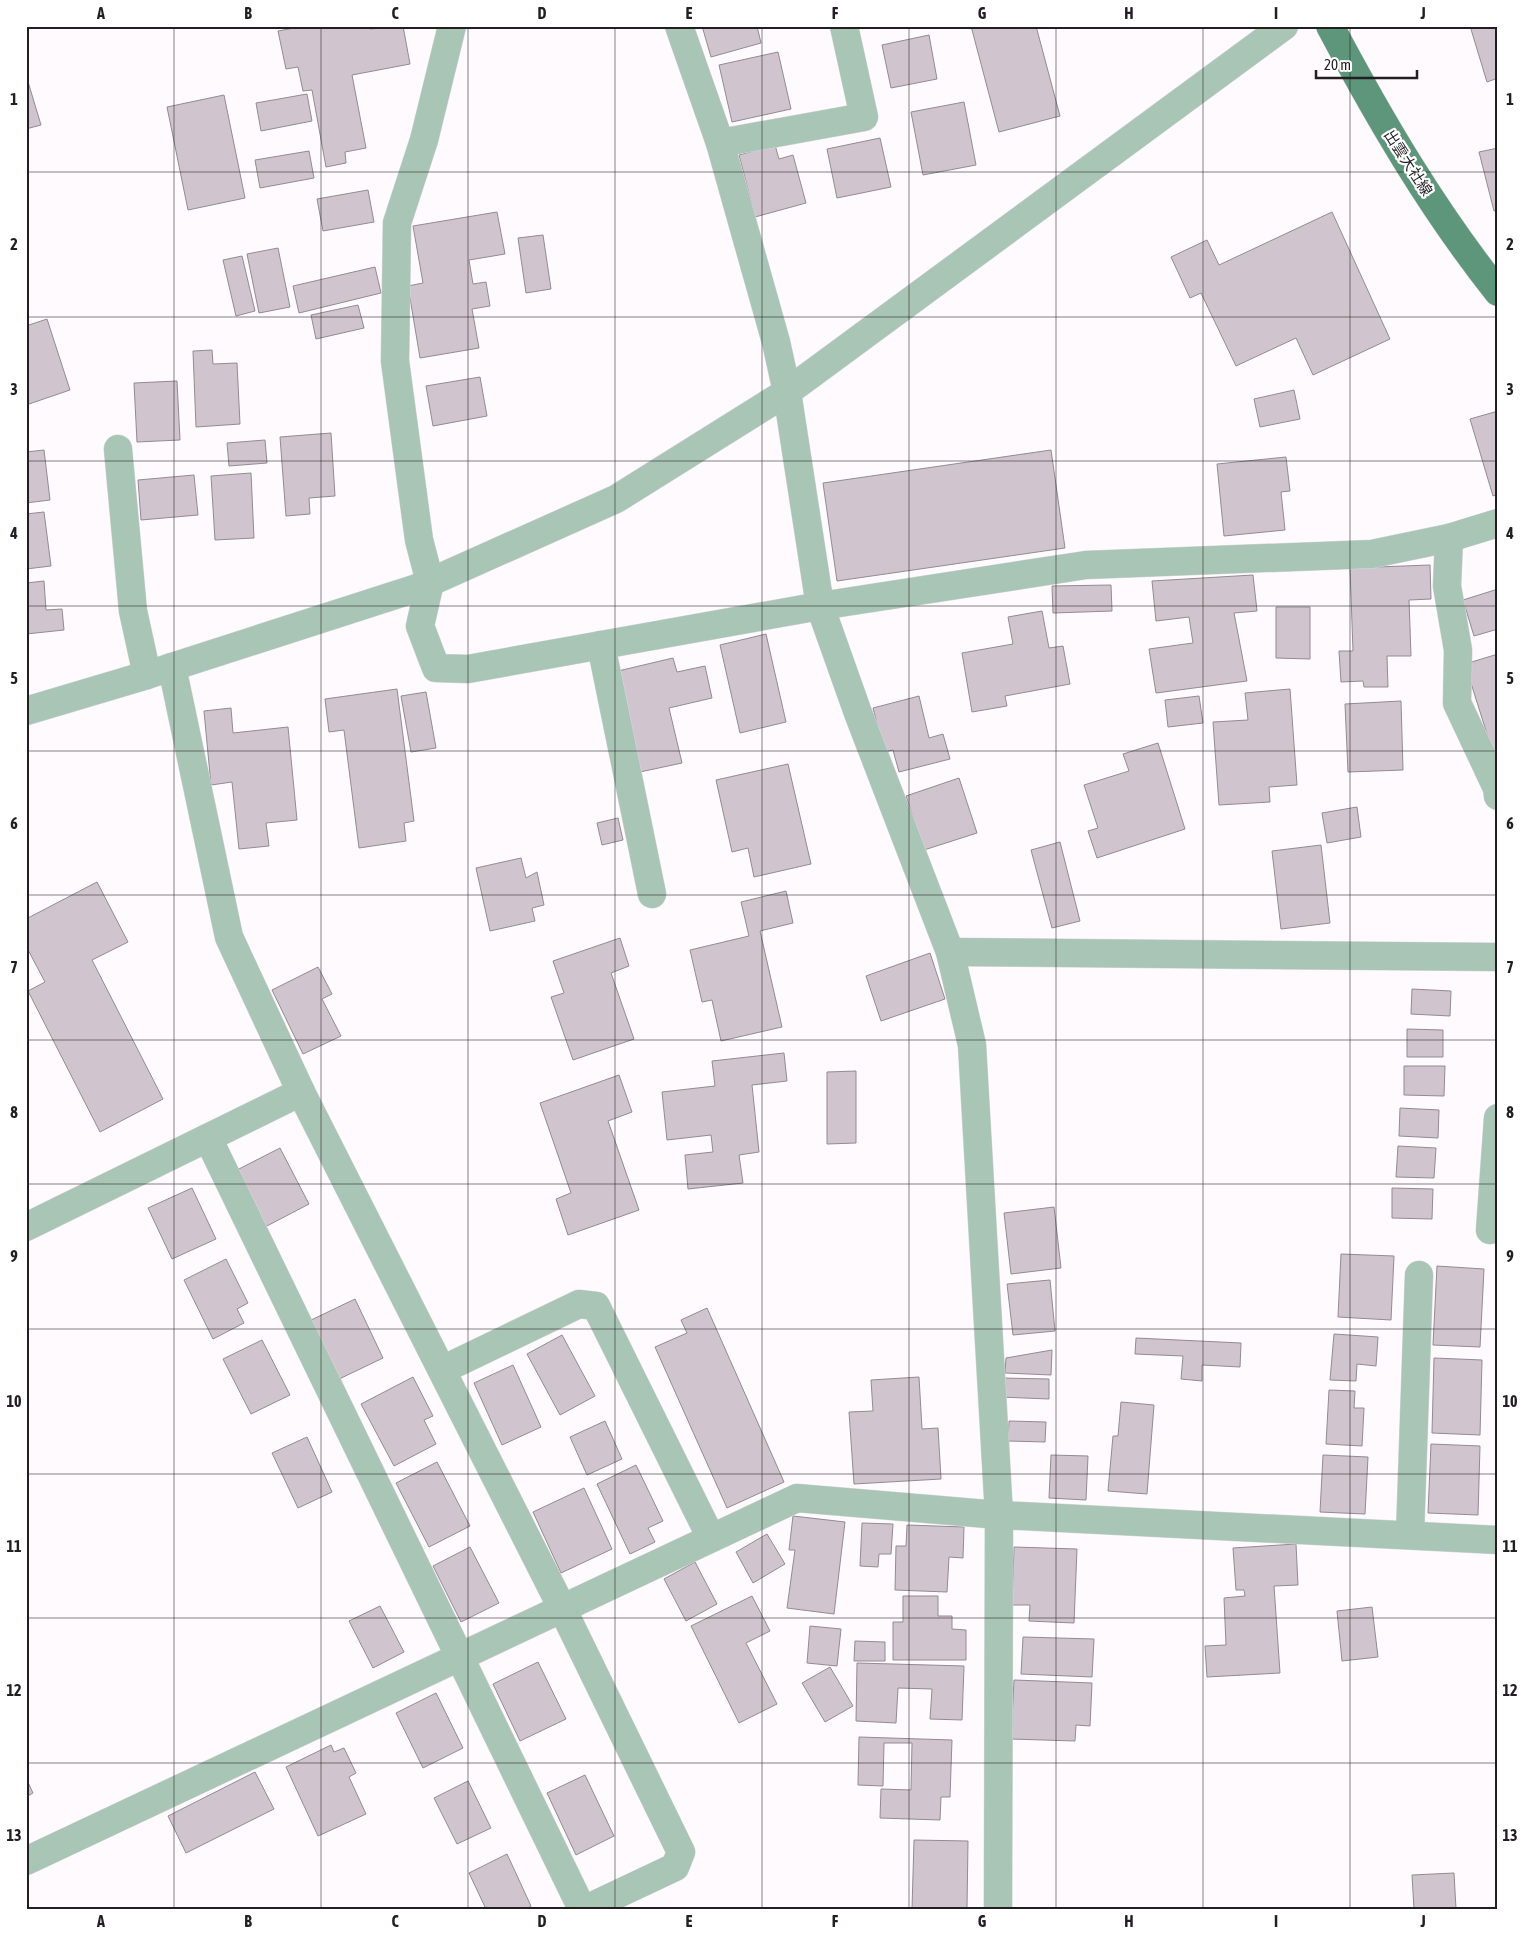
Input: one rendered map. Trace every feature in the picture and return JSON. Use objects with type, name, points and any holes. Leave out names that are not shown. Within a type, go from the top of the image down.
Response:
[{"type":"main road","name":"出雲大社線","points":[[1330,26],[1381,122],[1464,250],[1498,292]]},
{"type":"street","points":[[452,26],[424,140],[397,223],[395,361],[419,540],[430,582],[420,626],[436,668],[468,669],[820,606],[1086,565],[1372,554],[1448,538],[1498,523]]},
{"type":"street","points":[[679,26],[720,143],[776,342],[787,392],[820,606],[858,713],[950,952],[972,1046],[999,1515],[998,1909]]},
{"type":"street","points":[[720,143],[864,118],[844,26]]},
{"type":"street","points":[[26,711],[172,667],[417,588],[616,499],[787,392],[1284,26]]},
{"type":"street","points":[[118,449],[133,612],[146,675]]},
{"type":"street","points":[[1448,538],[1447,586],[1458,650],[1457,703],[1497,788],[1498,796]]},
{"type":"street","points":[[601,646],[652,894]]},
{"type":"street","points":[[172,667],[229,937],[301,1092],[562,1608],[681,1852],[675,1867],[584,1909],[208,1138]]},
{"type":"street","points":[[950,952],[1498,957]]},
{"type":"street","points":[[26,1227],[301,1092]]},
{"type":"street","points":[[1490,1230],[1498,1118]]},
{"type":"street","points":[[1410,1535],[1418,1275]]},
{"type":"street","points":[[442,1370],[579,1304],[596,1306],[711,1538]]},
{"type":"street","points":[[26,1861],[798,1498],[999,1515],[1498,1540]]},
{"type":"building","points":[[304,26],[369,26],[370,29],[403,26],[410,64],[352,75],[366,148],[345,152],[346,163],[326,167],[312,90],[303,91],[298,67],[286,69],[278,31]]},
{"type":"building","points":[[702,26],[757,26],[761,43],[711,57]]},
{"type":"building","points":[[971,26],[1036,26],[1060,116],[999,132]]},
{"type":"building","points":[[1470,26],[1498,26],[1498,78],[1487,82]]},
{"type":"building","points":[[929,35],[937,79],[891,88],[882,45]]},
{"type":"building","points":[[778,52],[791,109],[732,122],[719,65]]},
{"type":"building","points":[[26,75],[41,125],[26,129]]},
{"type":"building","points":[[307,94],[312,121],[261,131],[256,103]]},
{"type":"building","points":[[224,95],[245,198],[188,210],[167,107]]},
{"type":"building","points":[[964,102],[976,165],[923,175],[911,112]]},
{"type":"building","points":[[880,138],[891,187],[837,198],[827,149]]},
{"type":"building","points":[[775,145],[779,159],[793,155],[806,203],[755,217],[739,155]]},
{"type":"building","points":[[1498,148],[1498,210],[1494,211],[1479,152]]},
{"type":"building","points":[[309,151],[314,178],[260,188],[255,160]]},
{"type":"building","points":[[368,190],[374,222],[323,231],[317,199]]},
{"type":"building","points":[[497,212],[505,254],[469,260],[473,284],[486,282],[490,306],[472,309],[479,348],[420,358],[408,286],[423,283],[413,226]]},
{"type":"building","points":[[1332,212],[1390,339],[1313,375],[1296,338],[1236,366],[1201,293],[1190,298],[1171,257],[1207,240],[1219,265]]},
{"type":"building","points":[[543,235],[551,289],[526,293],[518,238]]},
{"type":"building","points":[[278,248],[290,307],[259,313],[247,254]]},
{"type":"building","points":[[242,256],[255,311],[236,316],[223,260]]},
{"type":"building","points":[[375,267],[381,293],[299,313],[293,286]]},
{"type":"building","points":[[358,305],[364,328],[316,339],[311,315]]},
{"type":"building","points":[[47,319],[70,390],[26,405],[26,326]]},
{"type":"building","points":[[212,350],[213,364],[237,363],[240,424],[196,427],[193,351]]},
{"type":"building","points":[[480,377],[487,416],[433,426],[426,386]]},
{"type":"building","points":[[177,381],[180,440],[137,442],[134,383]]},
{"type":"building","points":[[1294,390],[1300,419],[1260,427],[1254,399]]},
{"type":"building","points":[[1498,411],[1498,494],[1493,496],[1470,419]]},
{"type":"building","points":[[331,433],[335,496],[309,498],[310,514],[286,516],[280,437]]},
{"type":"building","points":[[265,440],[267,463],[229,466],[227,443]]},
{"type":"building","points":[[44,450],[50,500],[26,503],[26,452]]},
{"type":"building","points":[[1051,450],[1065,548],[837,581],[823,483]]},
{"type":"building","points":[[1286,457],[1290,491],[1281,492],[1285,530],[1224,536],[1217,464]]},
{"type":"building","points":[[251,473],[254,538],[215,540],[211,476]]},
{"type":"building","points":[[194,475],[198,515],[141,520],[138,480]]},
{"type":"building","points":[[44,512],[51,566],[26,569],[26,514]]},
{"type":"building","points":[[1430,565],[1431,599],[1409,600],[1411,656],[1387,656],[1388,687],[1364,687],[1363,681],[1341,682],[1339,651],[1353,651],[1350,568]]},
{"type":"building","points":[[1253,575],[1257,611],[1234,613],[1247,681],[1156,693],[1149,649],[1193,643],[1189,617],[1156,621],[1152,581]]},
{"type":"building","points":[[44,581],[46,610],[62,609],[64,630],[26,634],[26,583]]},
{"type":"building","points":[[1111,585],[1112,611],[1053,613],[1052,586]]},
{"type":"building","points":[[1498,589],[1498,629],[1474,636],[1463,600]]},
{"type":"building","points":[[1276,607],[1310,607],[1310,659],[1276,658]]},
{"type":"building","points":[[1042,611],[1049,648],[1063,646],[1070,684],[1005,696],[1007,706],[972,712],[962,653],[1013,644],[1008,617]]},
{"type":"building","points":[[766,634],[786,722],[740,733],[720,645]]},
{"type":"building","points":[[1498,654],[1498,769],[1465,664]]},
{"type":"building","points":[[673,658],[677,672],[705,666],[712,698],[669,708],[682,763],[640,772],[618,671]]},
{"type":"building","points":[[397,689],[414,821],[404,823],[406,841],[359,848],[344,730],[329,732],[325,699]]},
{"type":"building","points":[[1290,689],[1297,785],[1269,787],[1270,802],[1219,805],[1213,722],[1248,720],[1245,693]]},
{"type":"building","points":[[426,692],[436,748],[411,752],[401,696]]},
{"type":"building","points":[[919,696],[929,738],[943,734],[950,759],[899,772],[893,750],[884,752],[873,708]]},
{"type":"building","points":[[1199,696],[1203,723],[1168,727],[1165,700]]},
{"type":"building","points":[[1401,701],[1403,770],[1348,772],[1345,704]]},
{"type":"building","points":[[231,708],[233,733],[288,727],[297,820],[266,823],[269,846],[239,849],[232,782],[211,785],[204,711]]},
{"type":"building","points":[[1158,743],[1185,829],[1097,858],[1088,831],[1098,828],[1084,785],[1129,771],[1123,754]]},
{"type":"building","points":[[788,764],[811,864],[754,877],[748,848],[732,852],[716,780]]},
{"type":"building","points":[[959,778],[977,833],[924,850],[906,796]]},
{"type":"building","points":[[1357,807],[1361,837],[1327,843],[1322,813]]},
{"type":"building","points":[[618,818],[623,840],[602,845],[597,823]]},
{"type":"building","points":[[1060,842],[1080,921],[1052,928],[1031,850]]},
{"type":"building","points":[[1321,845],[1330,923],[1281,929],[1272,851]]},
{"type":"building","points":[[521,858],[526,878],[537,872],[544,905],[532,908],[535,921],[490,931],[476,868]]},
{"type":"building","points":[[97,882],[128,942],[92,960],[163,1099],[100,1132],[28,991],[45,982],[26,946],[26,919]]},
{"type":"building","points":[[786,891],[793,923],[760,931],[782,1027],[721,1041],[712,1000],[702,1002],[690,950],[749,936],[741,902]]},
{"type":"building","points":[[620,938],[629,966],[611,973],[634,1039],[573,1060],[551,997],[564,993],[553,961]]},
{"type":"building","points":[[930,953],[945,999],[881,1021],[866,976]]},
{"type":"building","points":[[318,967],[332,994],[322,999],[341,1036],[303,1054],[272,990]]},
{"type":"building","points":[[1412,989],[1451,991],[1450,1016],[1411,1014]]},
{"type":"building","points":[[1407,1029],[1443,1030],[1443,1057],[1407,1057]]},
{"type":"building","points":[[784,1053],[787,1081],[752,1085],[759,1152],[739,1155],[743,1183],[688,1189],[685,1155],[713,1152],[711,1135],[667,1140],[662,1092],[715,1086],[712,1061]]},
{"type":"building","points":[[1404,1066],[1445,1066],[1444,1096],[1404,1095]]},
{"type":"building","points":[[856,1071],[856,1143],[827,1144],[827,1072]]},
{"type":"building","points":[[619,1075],[632,1112],[608,1121],[639,1210],[568,1235],[556,1199],[571,1193],[540,1103]]},
{"type":"building","points":[[1400,1108],[1439,1110],[1438,1138],[1399,1136]]},
{"type":"building","points":[[1398,1146],[1436,1148],[1434,1178],[1396,1177]]},
{"type":"building","points":[[280,1148],[309,1204],[265,1227],[235,1171]]},
{"type":"building","points":[[192,1188],[216,1239],[172,1259],[148,1208]]},
{"type":"building","points":[[1392,1188],[1433,1189],[1432,1219],[1392,1218]]},
{"type":"building","points":[[1054,1207],[1061,1268],[1011,1274],[1004,1213]]},
{"type":"building","points":[[1341,1254],[1394,1256],[1391,1320],[1338,1317]]},
{"type":"building","points":[[226,1259],[248,1303],[237,1309],[244,1323],[213,1339],[184,1280]]},
{"type":"building","points":[[1437,1266],[1484,1269],[1480,1347],[1433,1345]]},
{"type":"building","points":[[1050,1280],[1055,1331],[1013,1335],[1007,1284]]},
{"type":"building","points":[[355,1299],[383,1358],[335,1381],[307,1322]]},
{"type":"building","points":[[707,1308],[784,1482],[727,1508],[655,1347],[687,1333],[681,1320]]},
{"type":"building","points":[[1334,1334],[1378,1337],[1376,1366],[1357,1364],[1356,1381],[1330,1380]]},
{"type":"building","points":[[562,1335],[595,1396],[560,1415],[527,1354]]},
{"type":"building","points":[[1136,1338],[1241,1343],[1240,1367],[1202,1365],[1202,1381],[1181,1379],[1183,1356],[1135,1354]]},
{"type":"building","points":[[262,1340],[290,1395],[251,1414],[223,1359]]},
{"type":"building","points":[[1052,1350],[1051,1375],[1005,1373],[1006,1358]]},
{"type":"building","points":[[1434,1358],[1482,1360],[1480,1435],[1432,1433]]},
{"type":"building","points":[[513,1365],[541,1427],[502,1445],[474,1383]]},
{"type":"building","points":[[413,1377],[433,1416],[424,1420],[436,1444],[394,1466],[361,1404]]},
{"type":"building","points":[[919,1377],[922,1429],[938,1428],[941,1479],[854,1484],[849,1412],[873,1411],[871,1380]]},
{"type":"building","points":[[1001,1378],[1049,1379],[1049,1399],[1000,1397]]},
{"type":"building","points":[[1329,1390],[1355,1391],[1354,1408],[1364,1408],[1362,1446],[1326,1444]]},
{"type":"building","points":[[1121,1402],[1154,1405],[1147,1494],[1108,1491],[1113,1436],[1118,1436]]},
{"type":"building","points":[[605,1421],[622,1459],[587,1475],[570,1437]]},
{"type":"building","points":[[1009,1421],[1046,1422],[1045,1442],[1008,1441]]},
{"type":"building","points":[[307,1437],[332,1492],[298,1508],[272,1453]]},
{"type":"building","points":[[1431,1444],[1480,1446],[1478,1515],[1428,1513]]},
{"type":"building","points":[[1051,1455],[1088,1456],[1086,1500],[1049,1498]]},
{"type":"building","points":[[1323,1455],[1368,1457],[1365,1514],[1320,1512]]},
{"type":"building","points":[[437,1462],[470,1526],[429,1547],[396,1483]]},
{"type":"building","points":[[636,1465],[663,1521],[648,1528],[655,1542],[630,1554],[597,1484]]},
{"type":"building","points":[[584,1488],[612,1549],[561,1573],[533,1512]]},
{"type":"building","points":[[793,1516],[845,1522],[834,1614],[787,1608],[795,1550],[789,1550]]},
{"type":"building","points":[[862,1523],[893,1524],[891,1554],[879,1554],[878,1567],[860,1566]]},
{"type":"building","points":[[907,1525],[964,1527],[963,1558],[949,1557],[947,1592],[895,1590],[896,1546],[906,1546]]},
{"type":"building","points":[[767,1534],[785,1564],[753,1583],[736,1552]]},
{"type":"building","points":[[1296,1544],[1298,1585],[1274,1586],[1280,1673],[1207,1677],[1205,1646],[1226,1645],[1224,1598],[1245,1596],[1244,1590],[1236,1590],[1233,1548]]},
{"type":"building","points":[[470,1547],[499,1603],[461,1622],[433,1566]]},
{"type":"building","points":[[1014,1547],[1077,1549],[1074,1623],[1029,1621],[1030,1605],[1012,1605]]},
{"type":"building","points":[[695,1562],[717,1604],[686,1621],[664,1579]]},
{"type":"building","points":[[752,1596],[770,1631],[746,1643],[777,1704],[739,1723],[691,1626]]},
{"type":"building","points":[[903,1596],[938,1596],[938,1616],[952,1616],[952,1629],[966,1630],[966,1660],[893,1660],[893,1622],[903,1622]]},
{"type":"building","points":[[380,1606],[404,1652],[373,1668],[349,1621]]},
{"type":"building","points":[[1372,1607],[1378,1657],[1342,1661],[1337,1611]]},
{"type":"building","points":[[810,1626],[841,1629],[837,1666],[807,1663]]},
{"type":"building","points":[[1023,1637],[1094,1639],[1092,1677],[1021,1674]]},
{"type":"building","points":[[855,1641],[885,1642],[885,1661],[854,1661]]},
{"type":"building","points":[[538,1662],[566,1719],[520,1741],[493,1684]]},
{"type":"building","points":[[857,1663],[964,1666],[962,1720],[930,1719],[932,1689],[898,1688],[896,1723],[856,1721]]},
{"type":"building","points":[[830,1667],[853,1706],[825,1722],[802,1683]]},
{"type":"building","points":[[1014,1680],[1092,1683],[1090,1726],[1076,1725],[1075,1741],[1011,1739]]},
{"type":"building","points":[[436,1693],[463,1748],[423,1768],[396,1713]]},
{"type":"building","points":[[859,1737],[952,1740],[950,1797],[941,1797],[940,1820],[880,1818],[881,1789],[911,1790],[912,1743],[884,1743],[883,1786],[858,1785]]},
{"type":"building","points":[[331,1745],[334,1752],[344,1748],[356,1773],[349,1777],[366,1814],[318,1836],[286,1767]]},
{"type":"building","points":[[255,1772],[274,1809],[186,1853],[168,1816]]},
{"type":"building","points":[[585,1775],[614,1836],[576,1855],[547,1793]]},
{"type":"building","points":[[26,1778],[33,1793],[26,1797]]},
{"type":"building","points":[[468,1781],[491,1828],[457,1844],[434,1798]]},
{"type":"building","points":[[914,1840],[968,1841],[967,1909],[912,1909]]},
{"type":"building","points":[[507,1854],[531,1906],[526,1909],[486,1909],[469,1873]]},
{"type":"building","points":[[1454,1873],[1456,1909],[1414,1909],[1412,1875]]}]
